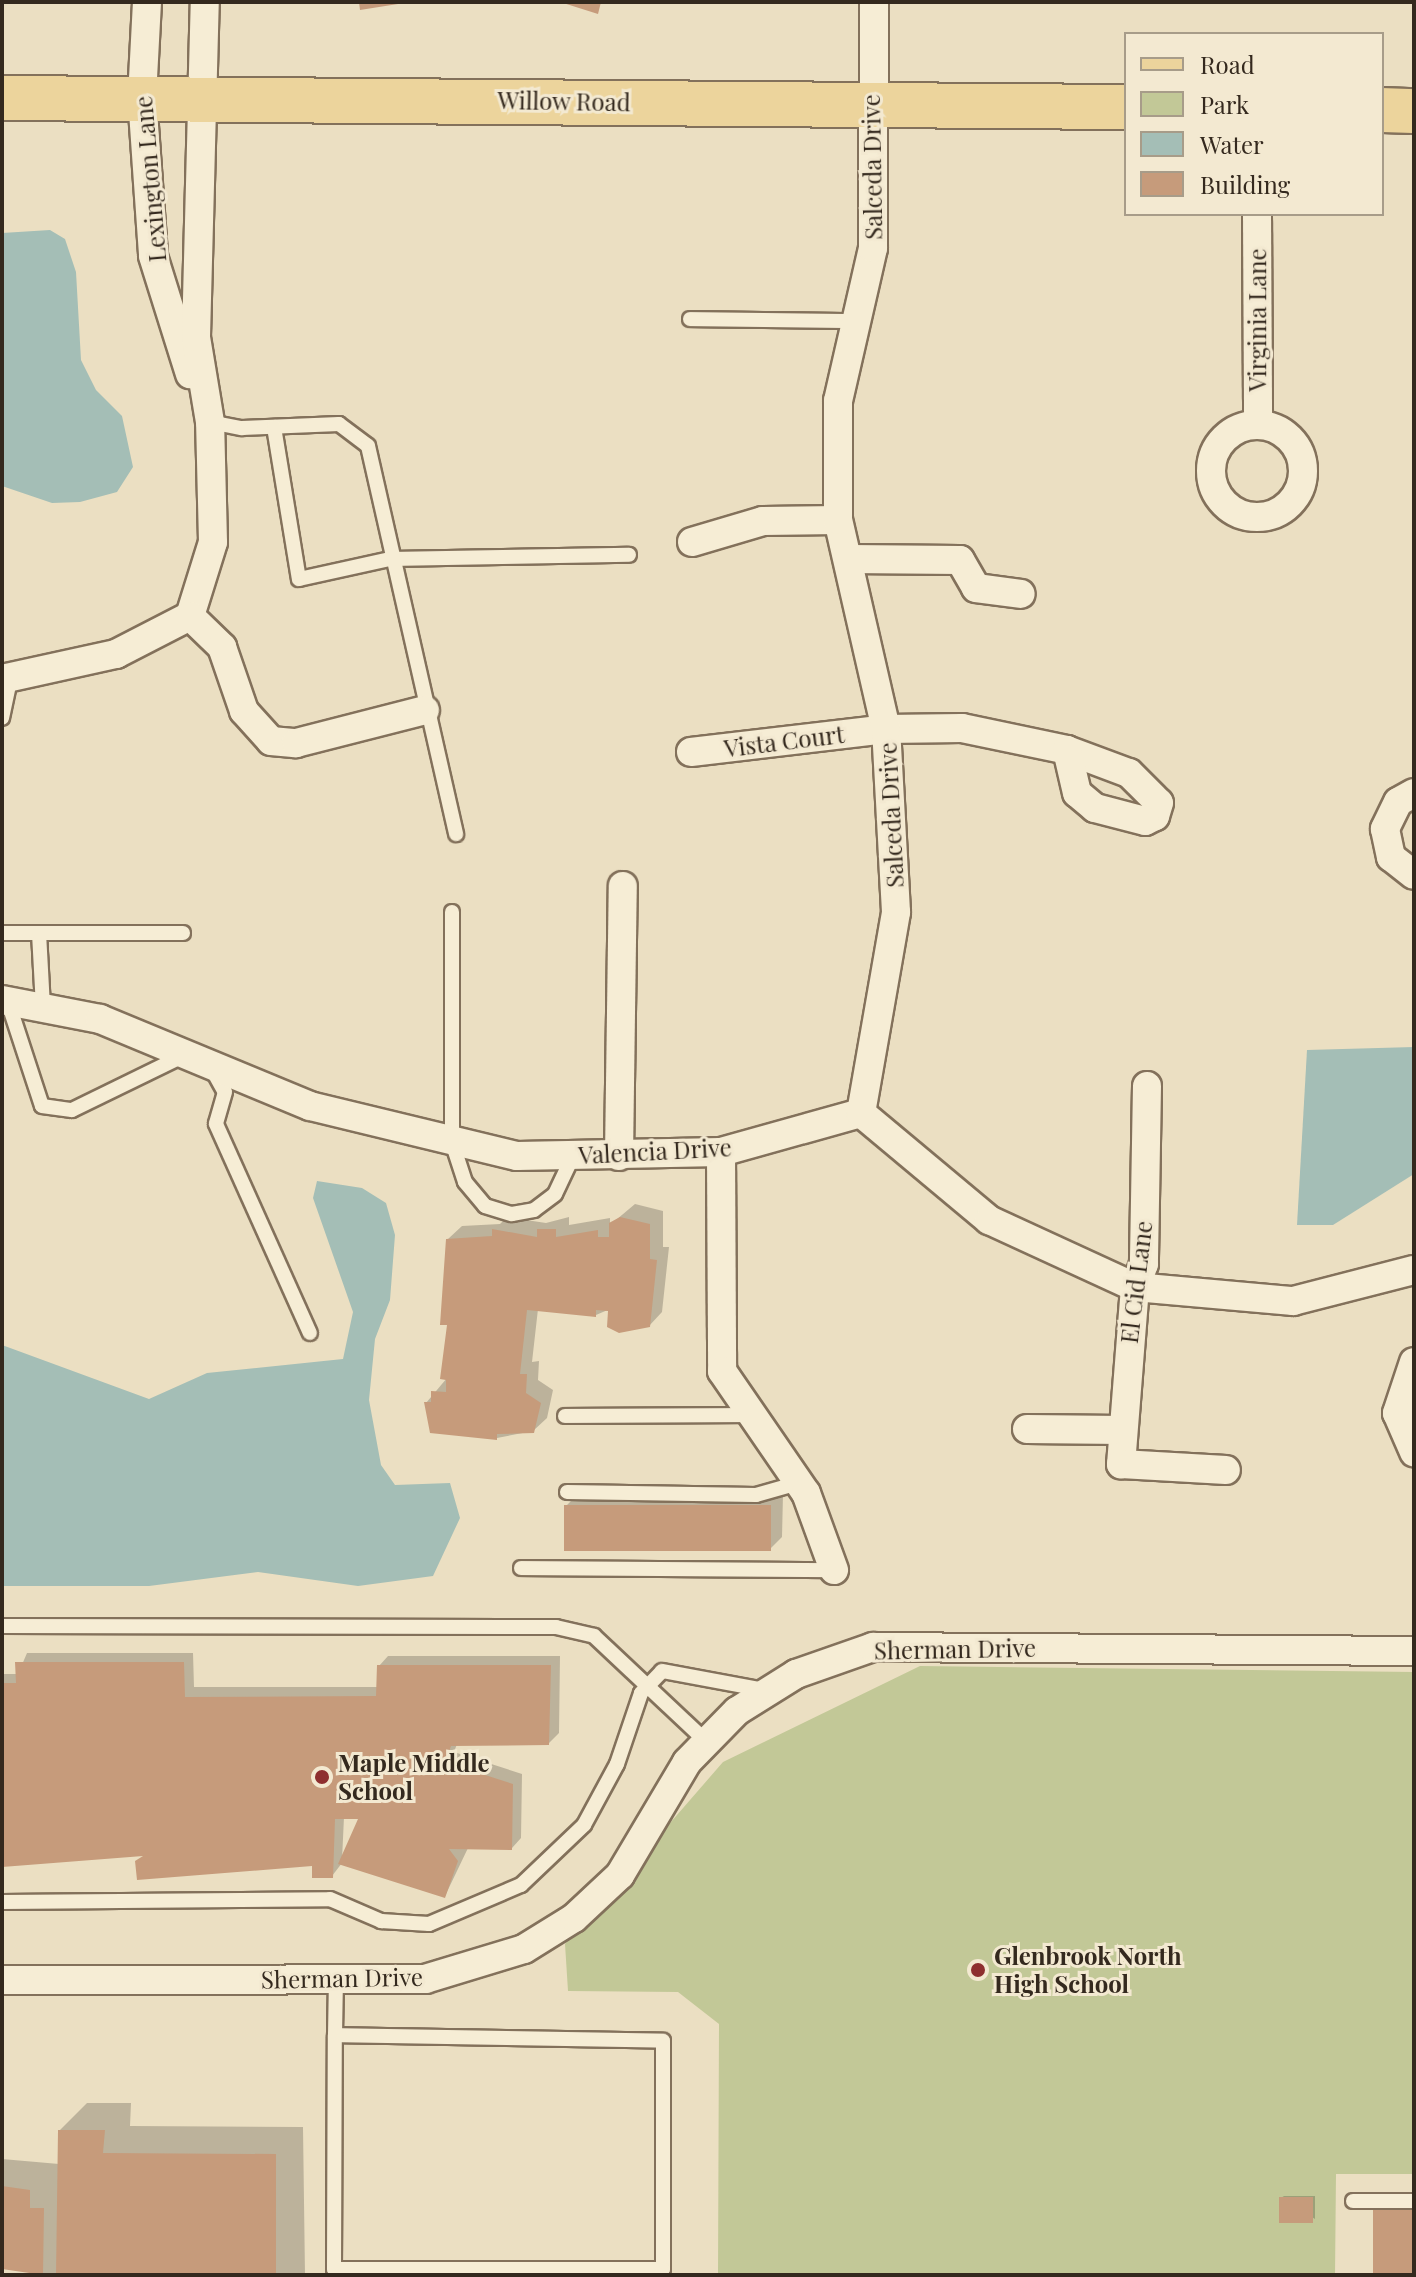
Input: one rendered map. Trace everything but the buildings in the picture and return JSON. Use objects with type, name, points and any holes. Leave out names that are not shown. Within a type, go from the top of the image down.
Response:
[{"type":"main road","name":"Willow Road","points":[[2,98],[1124,107]]},
{"type":"main road","points":[[1384,110],[1414,111]]},
{"type":"street","name":"Lexington Lane","points":[[147,2],[142,97],[159,276],[184,367],[206,392]]},
{"type":"street","name":"Lexington Lane","points":[[190,616],[213,542],[210,422],[196,337],[207,98],[205,2]]},
{"type":"street","name":"Salceda Drive","points":[[861,1113],[896,912],[886,729],[838,520],[838,401],[873,248],[870,105],[874,2]]},
{"type":"street","name":"Virginia Lane","points":[[1257,216],[1258,425]]},
{"type":"street","points":[[159,276],[197,273]]},
{"type":"street","points":[[692,542],[763,521],[838,520]]},
{"type":"street","points":[[849,559],[960,560],[976,588],[1021,594]]},
{"type":"street","points":[[6,680],[116,654],[190,616],[222,647],[244,711],[271,741],[296,743],[425,710]]},
{"type":"street","name":"Vista Court","points":[[691,752],[886,729],[962,728],[1067,750]]},
{"type":"street","points":[[1414,793],[1398,802],[1385,829],[1391,857],[1414,875]]},
{"type":"street","points":[[619,1156],[623,886]]},
{"type":"street","name":"Valencia Drive","points":[[5,1001],[100,1019],[198,1056],[310,1106],[517,1156],[721,1152],[861,1113]]},
{"type":"street","name":"El Cid Lane","points":[[1147,1086],[1144,1264],[1135,1287],[1121,1464],[1226,1470]]},
{"type":"street","points":[[861,1113],[989,1220],[1135,1287],[1293,1301],[1412,1275]]},
{"type":"street","points":[[721,1152],[722,1371],[798,1483],[834,1570]]},
{"type":"street","points":[[1414,1362],[1399,1391],[1397,1413],[1414,1452]]},
{"type":"street","points":[[1027,1429],[1122,1430]]},
{"type":"street","name":"Sherman Drive","points":[[2,1980],[425,1979],[524,1949],[574,1918],[620,1875],[687,1762],[707,1742],[770,1691],[873,1647],[1414,1651]]},
{"type":"lane","points":[[690,319],[858,321]]},
{"type":"lane","points":[[210,422],[274,427],[339,424],[360,436],[368,446],[390,559],[456,834]]},
{"type":"lane","points":[[274,427],[299,579],[390,559],[629,555]]},
{"type":"lane","points":[[2,718],[6,680]]},
{"type":"lane","points":[[452,912],[452,1142],[465,1182],[485,1206],[512,1214],[555,1194],[573,1156]]},
{"type":"lane","points":[[2,933],[183,933]]},
{"type":"lane","points":[[39,933],[43,1008]]},
{"type":"lane","points":[[5,1001],[42,1106],[72,1110],[198,1056],[225,1092],[216,1124],[310,1333]]},
{"type":"lane","points":[[565,1416],[749,1415]]},
{"type":"lane","points":[[567,1492],[756,1495],[798,1483]]},
{"type":"lane","points":[[521,1568],[834,1570]]},
{"type":"lane","points":[[2,1626],[556,1627],[594,1636],[707,1742]]},
{"type":"lane","points":[[2,1902],[330,1899],[381,1921],[429,1924],[521,1885],[584,1825],[648,1686],[662,1671],[770,1691]]},
{"type":"lane","points":[[335,2035],[663,2041],[663,2269],[598,2272],[334,2272],[335,2035],[336,1980]]},
{"type":"lane","points":[[1353,2201],[1414,2201]]},
{"type":"green space","name":"Glenbrook North High School","points":[[920,1666],[1414,1672],[1414,2174],[1336,2174],[1335,2275],[718,2275],[719,2024],[678,1992],[568,1991],[565,1944],[723,1762]]},
{"type":"water","points":[[50,230],[65,239],[76,272],[81,360],[96,390],[122,416],[133,467],[117,492],[80,502],[52,503],[2,486],[2,233]]},
{"type":"water","points":[[1414,1047],[1414,1174],[1333,1225],[1297,1225],[1307,1050]]},
{"type":"water","points":[[317,1181],[362,1188],[386,1203],[395,1235],[390,1300],[375,1339],[369,1400],[381,1465],[395,1485],[450,1483],[460,1518],[433,1576],[358,1586],[258,1572],[149,1586],[2,1586],[2,1345],[149,1399],[207,1373],[343,1359],[353,1312],[313,1198]]},
{"type":"place","name":"Maple Middle School","points":[[322,1777]]},
{"type":"place","name":"Glenbrook North High School","points":[[978,1970]]}]
